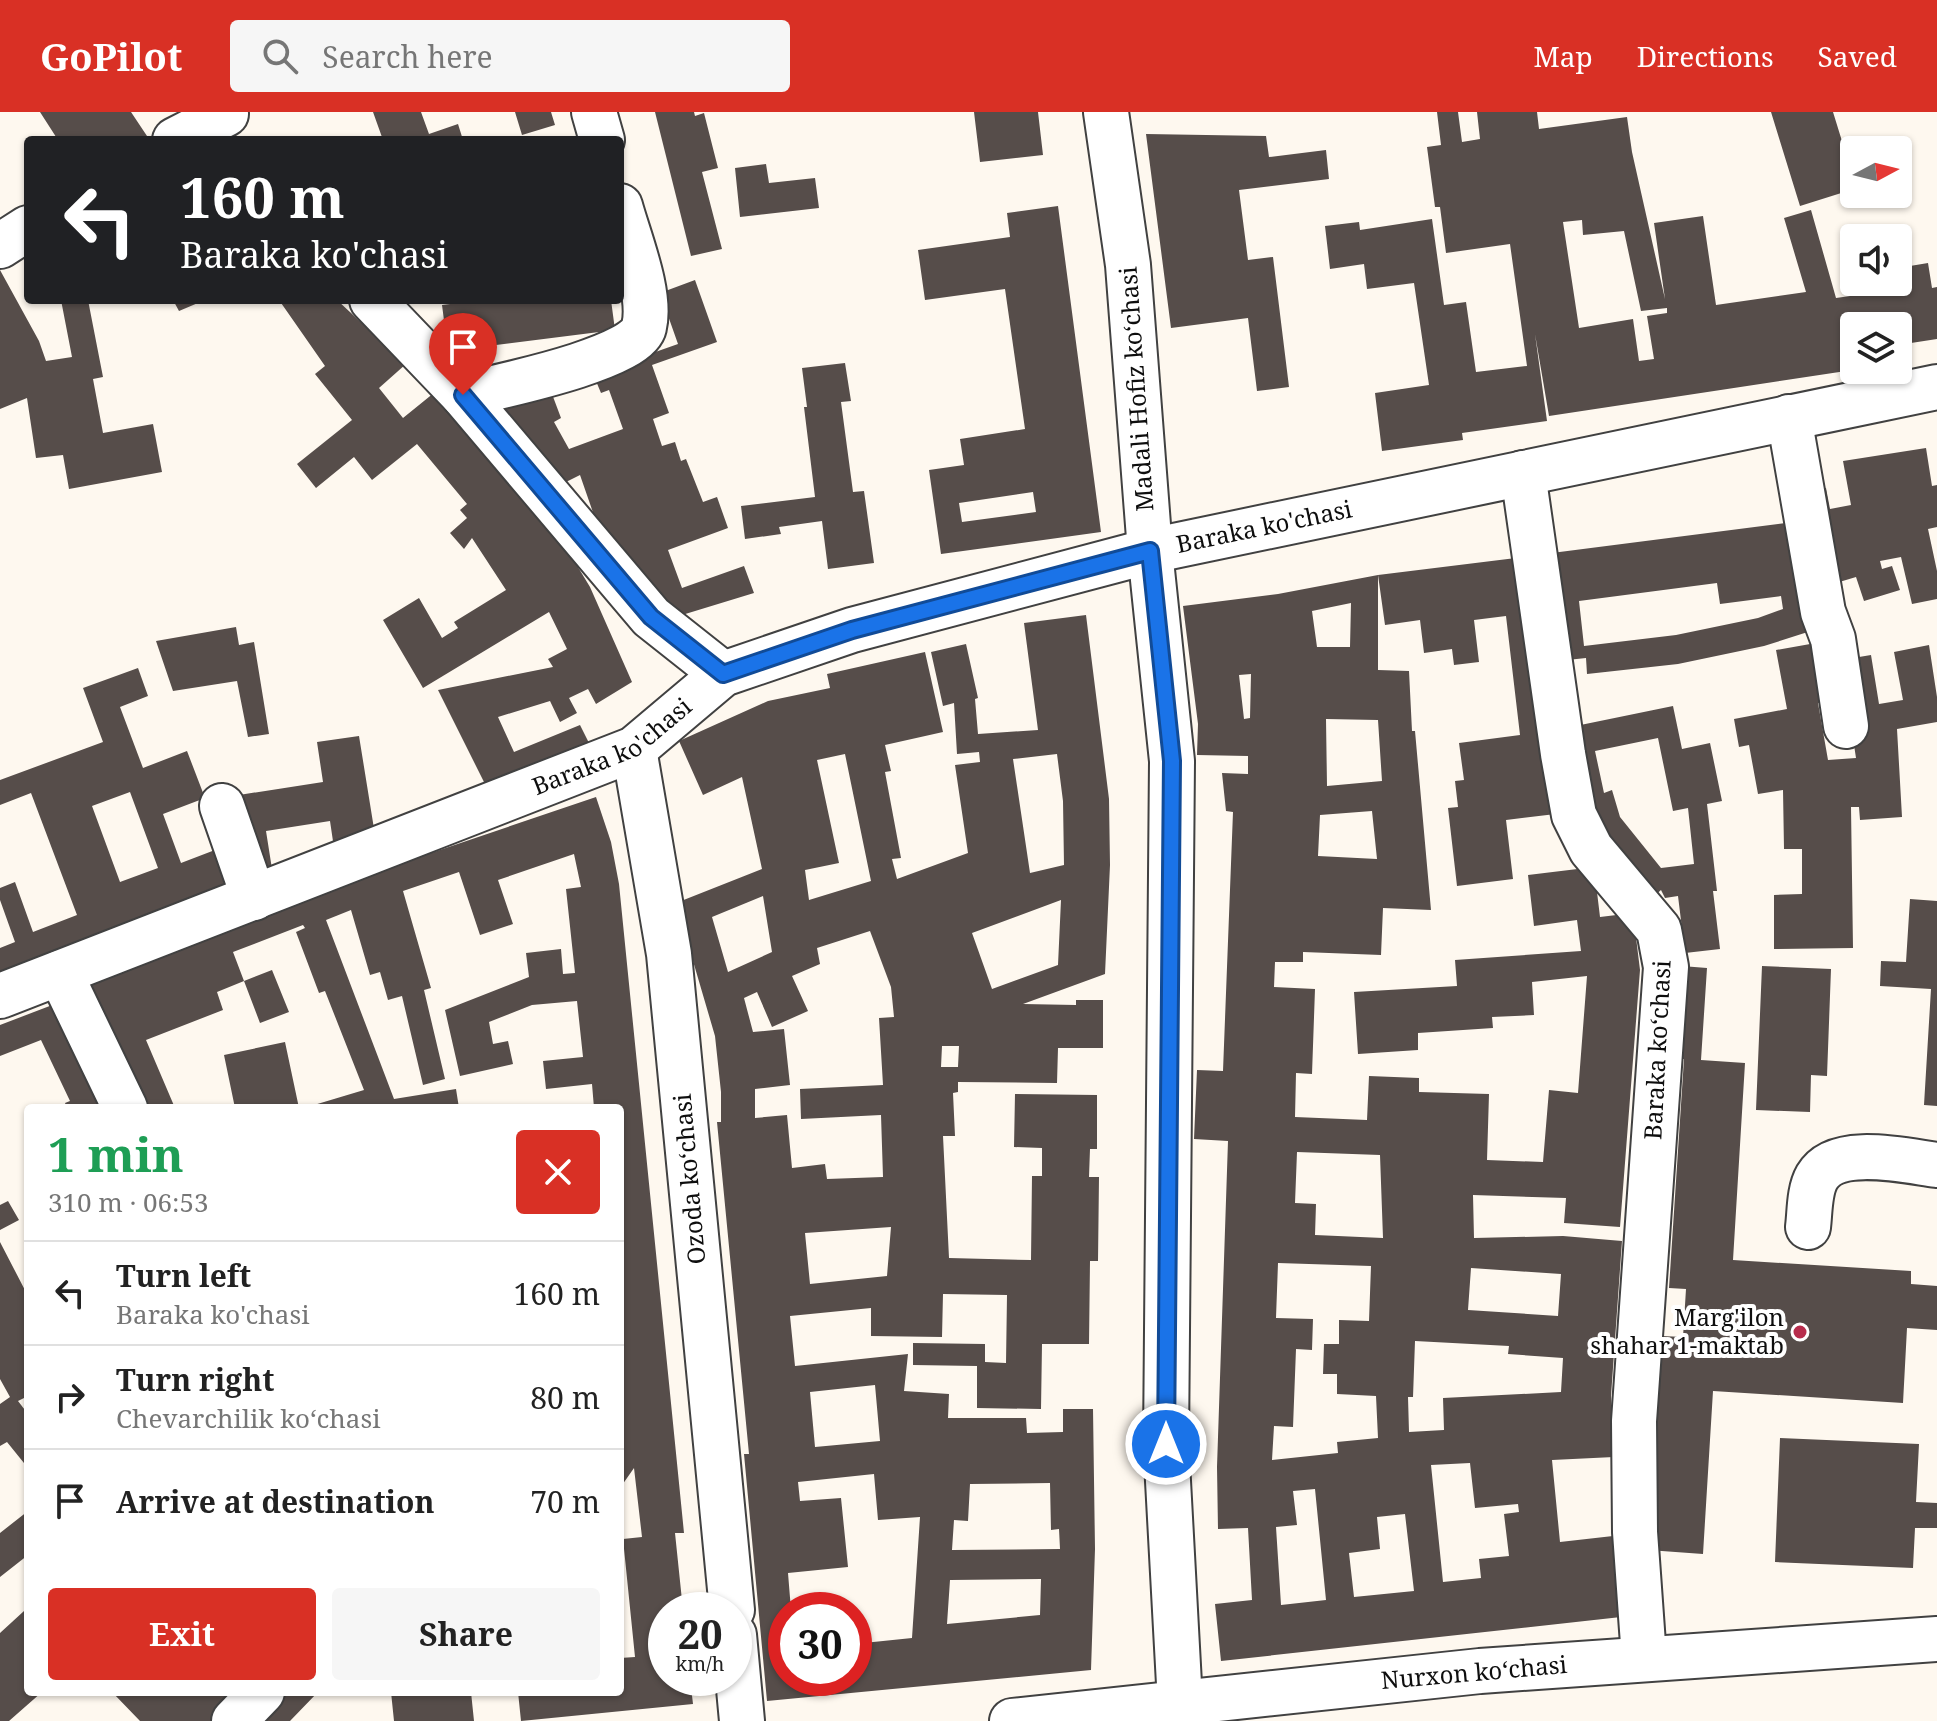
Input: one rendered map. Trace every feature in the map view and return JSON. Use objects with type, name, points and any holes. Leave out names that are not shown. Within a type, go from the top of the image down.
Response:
[{"type":"street","points":[[594,112],[601,136]]},
{"type":"street","name":"Madali Hofiz koʻchasi","points":[[1106,112],[1128,265],[1150,551],[1172,761],[1166,1444],[1180,1712]]},
{"type":"street","points":[[188,136],[232,122]]},
{"type":"street","points":[[463,395],[595,361],[637,340],[644,328],[645,297],[624,221]]},
{"type":"street","points":[[0,246],[24,231]]},
{"type":"street","points":[[376,304],[463,395],[651,617],[723,674]]},
{"type":"street","name":"Baraka ko'chasi","points":[[0,996],[634,749],[723,674],[852,630],[1150,551],[1937,387]]},
{"type":"street","points":[[1789,417],[1823,612],[1833,639],[1846,726]]},
{"type":"street","name":"Baraka koʻchasi","points":[[1523,473],[1574,815],[1591,849],[1659,930],[1666,967],[1634,1421],[1635,1532],[1644,1658]]},
{"type":"street","name":"Ozoda koʻchasi","points":[[634,749],[669,954],[730,1592]]},
{"type":"street","points":[[222,806],[254,898]]},
{"type":"street","points":[[60,973],[123,1104]]},
{"type":"street","points":[[1808,1227],[1816,1177],[1840,1158],[1937,1165]]},
{"type":"street","name":"Nurxon koʻchasi","points":[[1012,1721],[1180,1712],[1480,1671],[1937,1639]]},
{"type":"street","points":[[234,1721],[258,1696]]},
{"type":"street","points":[[740,1696],[742,1721]]},
{"type":"building","points":[[40,112],[131,112],[147,136],[55,136]]},
{"type":"building","points":[[373,112],[421,112],[429,134],[458,124],[462,136],[382,136]]},
{"type":"building","points":[[515,112],[551,112],[555,125],[522,135]]},
{"type":"building","points":[[655,112],[694,112],[695,116],[704,113],[718,168],[702,172],[722,249],[691,256]]},
{"type":"building","points":[[974,112],[1038,112],[1043,155],[980,162]]},
{"type":"building","points":[[1437,112],[1458,112],[1462,142],[1480,139],[1477,112],[1537,112],[1539,129],[1627,117],[1665,299],[1654,223],[1703,216],[1716,305],[1806,292],[1784,218],[1811,210],[1836,298],[1912,296],[1912,266],[1928,263],[1932,288],[1937,287],[1937,339],[1912,343],[1912,312],[1840,312],[1840,372],[1549,416],[1535,334],[1547,421],[1462,433],[1463,440],[1382,451],[1375,393],[1429,385],[1414,283],[1367,289],[1364,264],[1330,269],[1325,226],[1359,222],[1360,230],[1432,219],[1444,305],[1466,302],[1476,372],[1527,366],[1510,244],[1446,253],[1440,207],[1435,207],[1427,147],[1441,145]],"holes":[[[1582,220],[1583,235],[1624,231],[1641,311],[1667,308],[1667,313],[1647,316],[1654,359],[1639,361],[1633,319],[1579,328],[1563,222]]]},
{"type":"building","points":[[1771,112],[1833,112],[1840,136],[1840,193],[1800,206]]},
{"type":"building","points":[[1146,134],[1266,136],[1269,157],[1326,150],[1329,179],[1239,190],[1248,260],[1273,257],[1289,387],[1257,391],[1248,318],[1171,328]]},
{"type":"building","points":[[766,164],[769,183],[815,178],[819,208],[740,217],[735,168]]},
{"type":"building","points":[[1058,206],[1101,532],[941,554],[929,470],[964,465],[960,439],[1025,429],[1005,289],[925,300],[918,250],[1010,237],[1007,213]],"holes":[[[1033,492],[1036,512],[962,522],[959,503]]]},
{"type":"building","points":[[0,270],[39,341],[46,361],[72,357],[62,304],[89,304],[103,377],[93,379],[103,433],[153,424],[162,472],[69,489],[63,455],[36,458],[27,398],[0,409]]},
{"type":"building","points":[[695,280],[717,342],[652,365],[669,413],[653,419],[662,446],[675,442],[681,461],[686,459],[703,502],[717,497],[728,528],[668,550],[682,588],[744,566],[754,593],[682,615],[610,546],[605,547],[580,475],[558,486],[501,405],[549,386],[561,418],[554,422],[569,449],[623,429],[609,390],[601,393],[593,374],[678,344],[660,293]]},
{"type":"building","points":[[175,304],[196,304],[179,311]]},
{"type":"building","points":[[282,304],[341,304],[406,364],[379,388],[403,418],[440,388],[567,549],[590,587],[632,682],[596,704],[588,689],[569,698],[577,713],[560,722],[550,701],[498,717],[514,752],[580,725],[594,753],[492,798],[438,690],[553,667],[548,659],[567,649],[549,612],[423,688],[383,620],[419,598],[442,638],[458,628],[454,622],[506,590],[472,538],[464,549],[450,533],[467,518],[460,510],[467,504],[417,444],[372,480],[354,457],[316,488],[297,464],[352,420],[315,374],[325,366]]},
{"type":"building","points":[[612,304],[615,330],[448,351],[442,305]]},
{"type":"building","points":[[845,363],[851,401],[841,402],[853,492],[864,491],[874,563],[828,569],[822,521],[779,527],[781,534],[745,539],[741,506],[815,497],[802,368]]},
{"type":"building","points":[[1926,448],[1932,486],[1937,485],[1937,527],[1928,529],[1937,571],[1937,599],[1912,604],[1901,557],[1880,561],[1882,569],[1892,566],[1900,590],[1864,601],[1856,577],[1826,586],[1809,491],[1826,488],[1830,509],[1851,505],[1843,461]]},
{"type":"building","points":[[1801,521],[1814,630],[1764,646],[1678,664],[1587,674],[1586,658],[1558,661],[1544,554]],"holes":[[[1717,583],[1720,604],[1781,596],[1783,609],[1758,618],[1676,635],[1584,646],[1579,601]]]},
{"type":"building","points":[[1533,556],[1564,813],[1506,820],[1513,879],[1457,886],[1448,808],[1458,807],[1455,781],[1464,780],[1459,743],[1520,735],[1506,616],[1474,620],[1479,662],[1454,665],[1452,649],[1424,653],[1420,620],[1385,625],[1378,575]]},
{"type":"building","points":[[1378,575],[1378,670],[1409,671],[1412,731],[1415,731],[1431,910],[1383,908],[1381,955],[1303,952],[1303,962],[1275,962],[1274,987],[1315,989],[1312,1074],[1296,1073],[1295,1117],[1367,1120],[1369,1076],[1419,1078],[1419,1092],[1489,1094],[1487,1160],[1543,1162],[1549,1090],[1578,1093],[1587,976],[1532,982],[1534,1015],[1492,1017],[1493,1028],[1418,1033],[1418,1050],[1358,1054],[1354,992],[1457,986],[1455,960],[1581,951],[1577,920],[1534,926],[1528,875],[1594,867],[1600,917],[1633,913],[1640,970],[1620,1227],[1564,1223],[1566,1198],[1473,1195],[1474,1238],[1563,1236],[1622,1241],[1611,1396],[1614,1457],[1552,1460],[1560,1542],[1613,1536],[1621,1617],[1221,1661],[1215,1604],[1252,1600],[1248,1528],[1218,1529],[1217,1467],[1228,1141],[1194,1139],[1197,1070],[1223,1071],[1233,812],[1226,811],[1222,773],[1248,774],[1248,756],[1197,755],[1198,724],[1183,606],[1278,594]],"holes":[[[1351,603],[1350,647],[1317,647],[1312,611]],[[1251,674],[1250,718],[1244,719],[1239,675]],[[1326,719],[1378,720],[1382,781],[1327,786]],[[1372,811],[1377,859],[1318,856],[1320,815]],[[1297,1152],[1380,1155],[1383,1238],[1315,1235],[1316,1204],[1295,1203]],[[1278,1263],[1371,1266],[1369,1321],[1339,1320],[1339,1344],[1324,1344],[1323,1374],[1337,1374],[1337,1394],[1376,1396],[1378,1438],[1337,1442],[1338,1453],[1272,1460],[1274,1426],[1293,1427],[1296,1349],[1312,1350],[1313,1319],[1276,1318]],[[1471,1268],[1561,1274],[1558,1316],[1468,1310]],[[1415,1341],[1509,1346],[1508,1354],[1563,1358],[1561,1392],[1443,1398],[1444,1430],[1409,1432],[1408,1397],[1413,1397]],[[1470,1463],[1475,1508],[1518,1504],[1519,1512],[1504,1514],[1509,1556],[1479,1559],[1481,1578],[1443,1582],[1431,1465]],[[1315,1489],[1326,1600],[1281,1605],[1276,1527],[1297,1525],[1293,1491]],[[1405,1514],[1414,1591],[1354,1597],[1349,1553],[1380,1549],[1377,1517]]]},
{"type":"building","points":[[1086,615],[1109,799],[1110,865],[1105,974],[1023,1004],[1076,1005],[1076,1000],[1103,1000],[1103,1048],[1058,1048],[1057,1083],[958,1082],[958,1092],[953,1093],[955,1136],[943,1136],[949,1258],[1031,1260],[1032,1176],[1042,1176],[1042,1148],[1014,1147],[1015,1094],[1097,1095],[1097,1149],[1090,1149],[1089,1177],[1099,1177],[1098,1261],[1090,1261],[1089,1344],[1042,1344],[1041,1409],[977,1408],[977,1366],[913,1365],[913,1343],[985,1344],[985,1362],[1006,1363],[1007,1295],[943,1294],[942,1337],[871,1336],[871,1308],[790,1316],[795,1366],[908,1354],[904,1391],[949,1394],[948,1418],[1026,1418],[1027,1433],[1063,1432],[1063,1409],[1093,1409],[1095,1549],[1091,1670],[872,1691],[872,1642],[912,1638],[920,1517],[878,1520],[874,1474],[798,1482],[800,1501],[841,1498],[848,1567],[788,1573],[790,1592],[768,1592],[768,1696],[819,1696],[767,1701],[744,1454],[749,1454],[717,1122],[721,1122],[721,1092],[715,1036],[676,903],[762,869],[742,777],[703,795],[679,741],[768,701],[830,688],[827,674],[925,652],[943,732],[885,745],[891,771],[885,772],[901,858],[892,859],[897,879],[968,853],[955,765],[980,762],[979,752],[957,754],[954,703],[943,706],[931,652],[966,644],[978,698],[975,699],[978,734],[1038,730],[1024,623]],"holes":[[[845,754],[871,881],[809,900],[805,870],[839,863],[817,760]],[[1057,754],[1063,801],[1064,865],[1030,873],[1013,759]],[[763,896],[772,952],[728,972],[712,917]],[[1061,900],[1058,965],[992,989],[972,933]],[[870,931],[891,987],[894,1017],[879,1018],[883,1085],[800,1089],[801,1119],[881,1115],[883,1177],[827,1179],[825,1164],[792,1168],[787,1115],[755,1118],[755,1089],[790,1085],[784,1029],[753,1032],[744,998],[757,992],[772,1027],[808,1011],[792,976],[820,964],[817,948]],[[942,1046],[959,1046],[958,1067],[941,1067]],[[891,1227],[887,1276],[810,1284],[805,1233]],[[875,1385],[880,1441],[815,1447],[810,1392]],[[1050,1483],[1051,1530],[1059,1529],[1060,1549],[952,1550],[954,1520],[968,1521],[970,1484]],[[1041,1579],[1040,1615],[947,1624],[950,1580]]]},
{"type":"building","points":[[236,627],[239,645],[254,642],[269,734],[248,737],[237,681],[173,691],[156,641]]},
{"type":"building","points":[[1827,641],[1838,699],[1818,703],[1828,760],[1856,758],[1841,660],[1871,655],[1879,704],[1903,700],[1894,652],[1929,645],[1937,697],[1937,722],[1897,729],[1902,817],[1860,820],[1859,807],[1851,807],[1853,948],[1774,949],[1774,895],[1802,894],[1802,849],[1784,849],[1783,790],[1758,794],[1749,745],[1739,747],[1734,719],[1787,709],[1776,650]]},
{"type":"building","points":[[138,668],[148,696],[120,707],[143,768],[187,751],[205,798],[163,814],[181,863],[228,845],[241,878],[172,904],[174,912],[0,977],[0,948],[15,942],[0,900],[0,888],[15,882],[33,932],[77,915],[31,793],[0,805],[0,780],[103,742],[83,688]],"holes":[[[130,792],[158,868],[120,882],[92,806]]]},
{"type":"building","points":[[1673,706],[1682,749],[1710,743],[1722,801],[1707,804],[1720,949],[1685,953],[1678,896],[1665,898],[1661,890],[1651,899],[1595,830],[1561,729]],"holes":[[[1658,738],[1673,811],[1688,808],[1694,864],[1661,868],[1620,817],[1612,790],[1604,793],[1595,751]]]},
{"type":"building","points":[[359,736],[376,841],[334,848],[330,821],[266,831],[272,869],[251,873],[239,795],[323,782],[317,742]]},
{"type":"building","points":[[596,797],[611,842],[619,884],[684,1533],[675,1533],[681,1592],[648,1592],[648,1696],[692,1696],[693,1704],[521,1721],[518,1696],[624,1696],[624,1658],[635,1657],[624,1539],[642,1537],[634,1468],[624,1482],[624,1104],[594,1104],[592,1084],[546,1089],[543,1061],[583,1057],[577,1001],[532,1005],[489,1022],[493,1044],[508,1041],[513,1064],[460,1076],[445,1010],[529,977],[526,953],[561,949],[563,974],[575,973],[566,889],[581,887],[574,854],[498,880],[513,924],[480,935],[459,872],[403,891],[431,988],[424,990],[445,1079],[423,1085],[402,996],[388,1000],[380,972],[370,975],[351,910],[326,920],[394,1099],[456,1089],[458,1104],[317,1104],[364,1090],[325,991],[319,993],[296,932],[305,928],[303,925],[233,952],[244,981],[217,992],[223,1010],[146,1040],[173,1104],[138,1104],[89,984],[372,873]]},
{"type":"building","points":[[1910,899],[1937,901],[1937,1106],[1924,1105],[1931,989],[1880,986],[1881,961],[1906,962]]},
{"type":"building","points":[[1669,965],[1707,968],[1701,1060],[1745,1063],[1733,1260],[1911,1271],[1911,1284],[1937,1286],[1937,1330],[1907,1328],[1903,1403],[1713,1391],[1703,1554],[1648,1550],[1662,1336],[1683,1337],[1686,1289],[1669,1288],[1684,1059],[1663,1058]]},
{"type":"building","points":[[1762,966],[1831,969],[1827,1076],[1811,1075],[1810,1112],[1756,1110]]},
{"type":"building","points":[[272,970],[289,1012],[260,1023],[244,981]]},
{"type":"building","points":[[68,999],[119,1104],[65,1104],[70,1101],[41,1040],[0,1056],[0,1025]]},
{"type":"building","points":[[285,1042],[298,1104],[234,1104],[224,1055]]},
{"type":"building","points":[[8,1201],[19,1220],[0,1230],[0,1205]]},
{"type":"building","points":[[0,1242],[24,1288],[24,1398],[18,1401],[24,1409],[24,1463],[7,1442],[0,1446],[0,1404],[10,1397],[0,1379]]},
{"type":"building","points":[[1780,1438],[1919,1444],[1916,1502],[1937,1503],[1937,1528],[1915,1528],[1913,1568],[1775,1562]]},
{"type":"building","points":[[24,1514],[24,1558],[0,1577],[0,1533]]},
{"type":"building","points":[[24,1611],[24,1696],[37,1696],[9,1721],[0,1721],[0,1633]]},
{"type":"building","points":[[116,1696],[247,1696],[222,1721],[140,1721]]},
{"type":"building","points":[[269,1696],[314,1696],[290,1721],[245,1721]]},
{"type":"building","points":[[391,1696],[471,1696],[474,1721],[394,1721]]},
{"type":"place","name":"Marg'ilon shahar 1-maktab","points":[[1800,1332]]},
{"type":"route","points":[[463,395],[651,617],[723,674],[852,630],[1150,551],[1172,761],[1166,1444]]}]
